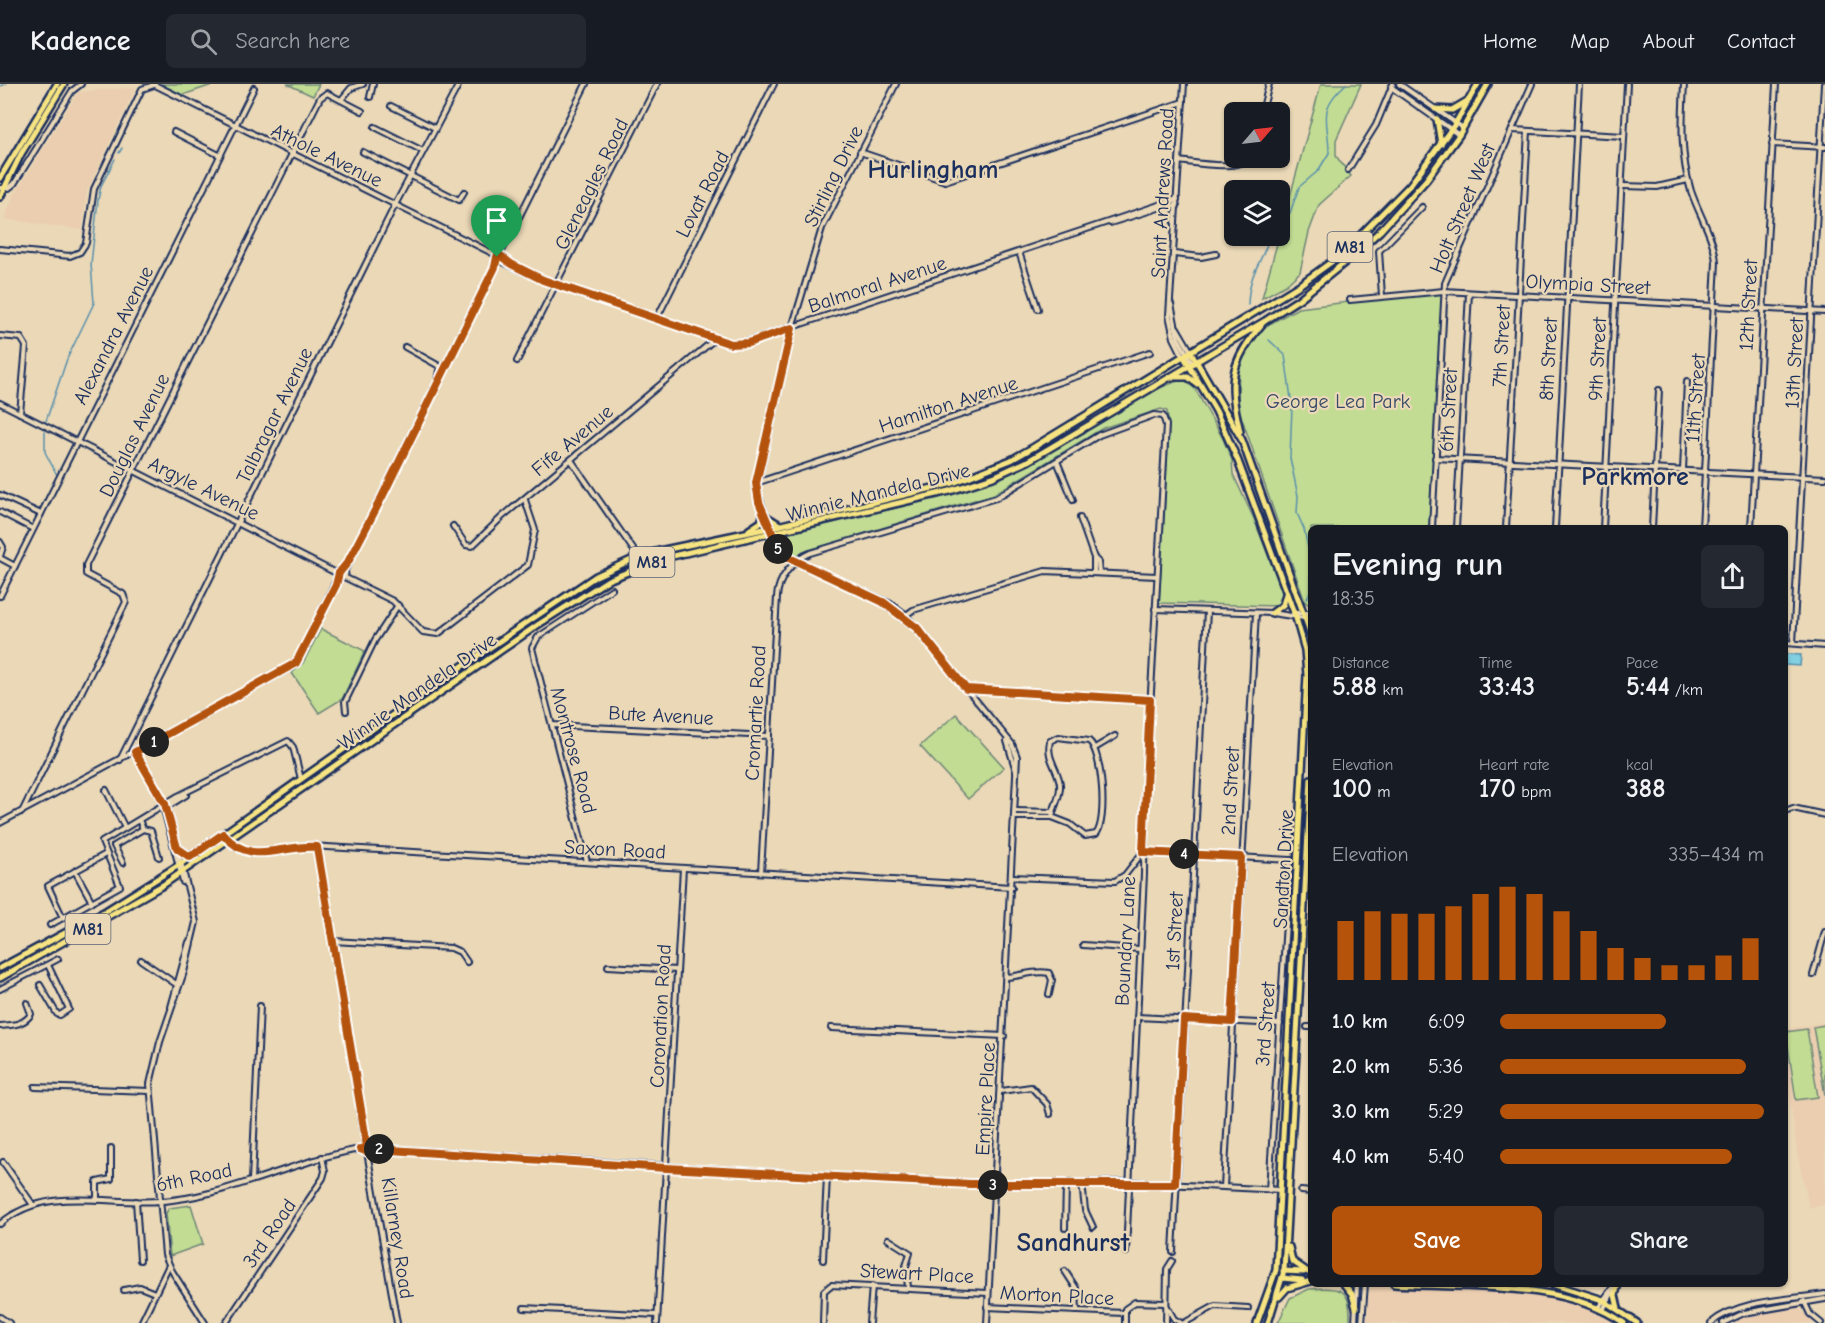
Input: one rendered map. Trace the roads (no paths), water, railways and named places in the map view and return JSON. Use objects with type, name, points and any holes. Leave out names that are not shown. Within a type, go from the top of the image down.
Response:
[{"type":"main road","points":[[0,178],[57,84]]},
{"type":"main road","points":[[0,197],[2,188],[64,84]]},
{"type":"main road","name":"Winnie Mandela Drive","points":[[0,968],[104,912],[180,865],[570,592],[639,556],[769,528],[941,486],[988,470],[1034,447],[1304,282],[1341,255],[1402,194],[1455,124],[1478,84]]},
{"type":"main road","name":"Winnie Mandela Drive","points":[[0,978],[108,919],[182,872],[569,603],[608,580],[644,564],[950,491],[993,477],[1028,461],[1265,321],[1329,275],[1380,231],[1426,180],[1459,135],[1488,84]]},
{"type":"main road","points":[[1435,109],[1452,110],[1470,99]]},
{"type":"main road","points":[[1437,119],[1441,144]]},
{"type":"main road","points":[[1265,321],[1240,352],[1232,376],[1234,408],[1242,440],[1308,616]]},
{"type":"main road","points":[[1187,355],[1242,440]]},
{"type":"main road","name":"Sandton Drive","points":[[1192,363],[1229,437],[1287,592],[1305,650],[1308,685],[1275,1274],[1257,1323]]},
{"type":"main road","points":[[1168,377],[1188,377],[1203,389]]},
{"type":"main road","points":[[745,532],[761,522],[764,514],[780,525]]},
{"type":"main road","points":[[1272,613],[1282,606],[1287,592]]},
{"type":"main road","points":[[177,848],[190,857]]},
{"type":"main road","name":"Sandton Drive","points":[[1268,1323],[1277,1301],[1284,1271],[1308,879]]},
{"type":"main road","points":[[1288,1222],[1290,1256],[1296,1266],[1308,1272]]},
{"type":"main road","points":[[1275,1274],[1284,1271],[1308,1272]]},
{"type":"main road","points":[[1275,1274],[1283,1279],[1308,1281]]},
{"type":"main road","points":[[1277,1301],[1287,1288],[1308,1282]]},
{"type":"main road","points":[[1346,1287],[1352,1294],[1356,1308]]},
{"type":"main road","points":[[1450,1287],[1542,1292],[1564,1296],[1601,1309],[1624,1323]]},
{"type":"main road","points":[[1561,1287],[1605,1301],[1637,1323]]},
{"type":"main road","points":[[1617,1287],[1615,1297],[1619,1309]]},
{"type":"street","points":[[2,188],[9,188],[15,182],[72,91],[81,84]]},
{"type":"street","points":[[140,84],[142,89]]},
{"type":"street","points":[[0,249],[70,256],[80,252],[86,243],[96,183],[142,89],[154,84]]},
{"type":"street","name":"Athole Avenue","points":[[154,84],[557,285]]},
{"type":"street","points":[[362,111],[341,100],[351,88],[363,84]]},
{"type":"street","points":[[370,97],[373,84]]},
{"type":"street","points":[[0,823],[296,663],[586,84]]},
{"type":"street","name":"Gleneagles Road","points":[[517,361],[657,84]]},
{"type":"street","name":"Lovat Road","points":[[657,318],[774,84]]},
{"type":"street","name":"Stirling Drive","points":[[772,534],[756,483],[792,328],[824,222],[896,84]]},
{"type":"street","name":"Saint Andrews Road","points":[[1184,84],[1169,315],[1172,331],[1187,355]]},
{"type":"street","points":[[1264,102],[1269,84]]},
{"type":"street","points":[[1400,84],[1463,128]]},
{"type":"street","name":"Holt Street West","points":[[1432,525],[1444,291],[1532,84]]},
{"type":"street","name":"8th Street","points":[[1555,525],[1579,84]]},
{"type":"street","name":"9th Street","points":[[1603,525],[1627,84]]},
{"type":"street","name":"11th Street","points":[[1684,84],[1682,149],[1688,180],[1714,248],[1715,306],[1702,525]]},
{"type":"street","name":"12th Street","points":[[1751,525],[1776,84]]},
{"type":"street","name":"13th Street","points":[[1793,643],[1811,312],[1823,147],[1824,84]]},
{"type":"street","name":"Talbragar Avenue","points":[[120,760],[395,205],[458,85]]},
{"type":"street","points":[[1348,170],[1376,125],[1392,86],[1459,135]]},
{"type":"street","name":"Alexandra Avenue","points":[[0,596],[254,88]]},
{"type":"street","name":"Douglas Avenue","points":[[22,812],[125,604],[123,594],[88,576],[84,570],[322,95],[327,93],[341,100]]},
{"type":"street","points":[[860,152],[945,181],[1183,102]]},
{"type":"street","points":[[391,106],[435,128]]},
{"type":"street","points":[[375,127],[423,151]]},
{"type":"street","points":[[1512,130],[1624,136]]},
{"type":"street","name":"7th Street","points":[[1506,525],[1527,131]]},
{"type":"street","points":[[174,132],[219,155]]},
{"type":"street","points":[[1772,144],[1823,147]]},
{"type":"street","points":[[363,153],[459,200],[464,192]]},
{"type":"street","points":[[1179,161],[1224,164]]},
{"type":"street","points":[[1623,186],[1657,187],[1688,180]]},
{"type":"street","name":"Balmoral Avenue","points":[[1140,213],[1177,199]]},
{"type":"street","name":"Balmoral Avenue","points":[[557,285],[716,338],[741,344],[1103,224],[1165,206],[1177,206]]},
{"type":"street","points":[[1382,296],[1379,251],[1422,207]]},
{"type":"street","points":[[1018,252],[1038,309]]},
{"type":"street","points":[[1174,254],[1201,256],[1216,254]]},
{"type":"street","name":"Olympia Street","points":[[1350,300],[1444,291],[1825,312]]},
{"type":"street","name":"6th Street","points":[[1456,525],[1469,293]]},
{"type":"street","name":"Saint Andrews Road","points":[[1171,304],[1176,327],[1187,355]]},
{"type":"street","points":[[0,336],[19,338],[26,343],[20,413]]},
{"type":"street","name":"Fife Avenue","points":[[453,526],[466,545],[470,547],[716,338]]},
{"type":"street","points":[[405,347],[441,367],[434,389]]},
{"type":"street","name":"Hamilton Avenue","points":[[756,483],[1150,352]]},
{"type":"street","points":[[1683,470],[1687,381]]},
{"type":"street","points":[[1652,525],[1659,390]]},
{"type":"street","name":"Argyle Avenue","points":[[0,403],[342,574],[398,605],[423,632],[438,634],[526,567],[531,559],[535,534],[525,500]]},
{"type":"street","name":"Boundary Lane","points":[[1057,461],[1105,432],[1157,414],[1164,417],[1125,1252]]},
{"type":"street","points":[[1435,458],[1510,460],[1825,478]]},
{"type":"street","points":[[571,460],[644,564]]},
{"type":"street","points":[[797,563],[815,551],[996,498],[1057,461],[1073,500]]},
{"type":"street","points":[[0,495],[41,514]]},
{"type":"street","points":[[0,512],[33,529]]},
{"type":"street","points":[[1080,518],[1094,558],[1098,562],[1097,573]]},
{"type":"street","points":[[772,534],[781,554],[883,602],[904,616],[917,628],[1016,752],[1018,777],[1012,877],[1111,882],[1119,880],[1143,852],[1298,860]]},
{"type":"street","points":[[0,542],[3,547],[0,557],[15,566]]},
{"type":"street","name":"Cromartie Road","points":[[761,872],[777,590],[784,576],[797,563]]},
{"type":"street","points":[[904,616],[1037,573],[1156,576]]},
{"type":"street","name":"Montrose Road","points":[[587,862],[532,645],[544,633],[574,617],[612,589]]},
{"type":"street","points":[[346,711],[345,702],[375,640],[398,605]]},
{"type":"street","points":[[1155,609],[1308,616]]},
{"type":"street","name":"1st Street","points":[[1173,1252],[1207,611]]},
{"type":"street","name":"2nd Street","points":[[1224,1187],[1256,613]]},
{"type":"street","points":[[1788,643],[1825,646]]},
{"type":"street","points":[[966,689],[1150,700]]},
{"type":"street","name":"Bute Avenue","points":[[552,724],[769,736]]},
{"type":"street","points":[[1095,747],[1115,736]]},
{"type":"street","points":[[1016,811],[1052,814],[1070,824],[1084,836],[1093,836],[1100,830],[1103,803],[1095,747],[1083,739],[1058,737],[1050,741],[1051,762],[1060,784],[1059,800],[1052,814]]},
{"type":"street","points":[[50,925],[93,903],[120,884],[102,844],[103,840],[189,792],[289,741],[302,779]]},
{"type":"street","points":[[135,752],[163,806],[177,848],[180,865]]},
{"type":"street","points":[[106,790],[125,828]]},
{"type":"street","points":[[163,806],[196,922],[157,1052],[150,1091],[164,1250],[169,1265],[205,1323]]},
{"type":"street","points":[[1788,810],[1825,815]]},
{"type":"street","points":[[1016,817],[1052,814]]},
{"type":"street","points":[[138,820],[143,829]]},
{"type":"street","points":[[123,863],[114,846],[143,829],[151,831],[159,857]]},
{"type":"street","name":"Saxon Road","points":[[223,834],[237,848],[250,853],[317,847],[1012,887]]},
{"type":"street","name":"Killarney Road","points":[[317,847],[397,1323]]},
{"type":"street","points":[[63,918],[48,886],[106,854]]},
{"type":"street","name":"3rd Street","points":[[1269,1190],[1290,860]]},
{"type":"street","name":"Coronation Road","points":[[657,1323],[683,868]]},
{"type":"street","points":[[1130,869],[1137,869],[1144,874]]},
{"type":"street","points":[[75,871],[93,903]]},
{"type":"street","name":"Empire Place","points":[[987,1323],[1012,877]]},
{"type":"street","points":[[1813,975],[1825,932]]},
{"type":"street","points":[[333,941],[451,948],[460,952],[468,962]]},
{"type":"street","points":[[1083,945],[1139,949]]},
{"type":"street","points":[[0,989],[58,959]]},
{"type":"street","points":[[141,960],[178,985]]},
{"type":"street","points":[[40,985],[57,1014],[60,1015],[69,1009],[48,965]]},
{"type":"street","points":[[608,966],[677,970]]},
{"type":"street","points":[[1006,977],[1026,976],[1036,971],[1049,973],[1052,980],[1049,994]]},
{"type":"street","points":[[0,1026],[18,1024],[30,1016],[27,1003]]},
{"type":"street","points":[[252,1180],[260,1006]]},
{"type":"street","points":[[1137,1017],[1280,1024]]},
{"type":"street","points":[[831,1028],[1004,1036]]},
{"type":"street","points":[[35,1087],[150,1091]]},
{"type":"street","points":[[1001,1090],[1031,1087],[1047,1104],[1050,1114]]},
{"type":"street","points":[[97,1200],[98,1182],[111,1179],[111,1148]]},
{"type":"street","name":"6th Road","points":[[0,1224],[33,1205],[61,1199],[160,1201],[206,1193],[322,1156],[360,1149],[995,1185],[1129,1182],[1280,1190]]},
{"type":"street","name":"3rd Road","points":[[226,1323],[323,1178],[326,1171],[322,1156]]},
{"type":"street","points":[[3,1162],[33,1205]]},
{"type":"street","points":[[823,1260],[827,1176]]},
{"type":"street","points":[[1065,1228],[1066,1184]]},
{"type":"street","points":[[1082,1184],[1085,1210],[1093,1227]]},
{"type":"street","points":[[1301,1191],[1308,1192]]},
{"type":"street","points":[[136,1201],[140,1260]]},
{"type":"street","points":[[888,1239],[910,1253],[906,1266],[908,1288]]},
{"type":"street","points":[[1166,1323],[1167,1269],[1172,1261]]},
{"type":"street","points":[[141,1323],[169,1265]]},
{"type":"street","points":[[1065,1271],[1076,1288],[1077,1311]]},
{"type":"street","name":"Stewart Place","points":[[823,1323],[824,1291],[831,1285],[988,1293]]},
{"type":"street","points":[[869,1323],[872,1286]]},
{"type":"street","points":[[124,1290],[140,1287],[155,1293]]},
{"type":"street","points":[[1355,1323],[1357,1287]]},
{"type":"street","points":[[1362,1323],[1365,1287]]},
{"type":"street","points":[[1601,1309],[1615,1287]]},
{"type":"street","points":[[1723,1323],[1744,1313],[1825,1294]]},
{"type":"street","points":[[1711,1323],[1735,1310],[1825,1299]]},
{"type":"street","points":[[1804,1300],[1810,1314],[1821,1323]]},
{"type":"street","points":[[1125,1323],[1124,1313],[1132,1302],[1165,1304]]},
{"type":"street","points":[[1165,1304],[1174,1319],[1182,1323],[1215,1306],[1248,1308]]},
{"type":"street","name":"Morton Place","points":[[987,1306],[1124,1313]]},
{"type":"street","points":[[524,1308],[657,1315]]},
{"type":"street","points":[[0,1317],[9,1323]]},
{"type":"water","points":[[1788,654],[1801,655],[1800,666],[1788,665]]},
{"type":"waterway","points":[[0,86],[6,84]]},
{"type":"waterway","points":[[1290,213],[1299,187],[1318,171],[1329,153],[1327,109],[1346,84]]},
{"type":"waterway","points":[[119,153],[122,148]]},
{"type":"waterway","points":[[46,421],[67,359],[94,303],[91,264],[98,200],[101,186],[115,159]]},
{"type":"waterway","points":[[1248,305],[1253,276],[1267,246]]},
{"type":"waterway","points":[[1269,340],[1285,355],[1292,406],[1290,458],[1298,496],[1297,513],[1304,529],[1308,548]]},
{"type":"waterway","points":[[45,428],[45,452],[57,475]]},
{"type":"district","name":"Hurlingham","points":[[933,169]]},
{"type":"district","name":"Parkmore","points":[[1635,476]]},
{"type":"district","name":"Sandhurst","points":[[1073,1242]]},
{"type":"park label","name":"George Lea Park","points":[[1338,401]]}]
